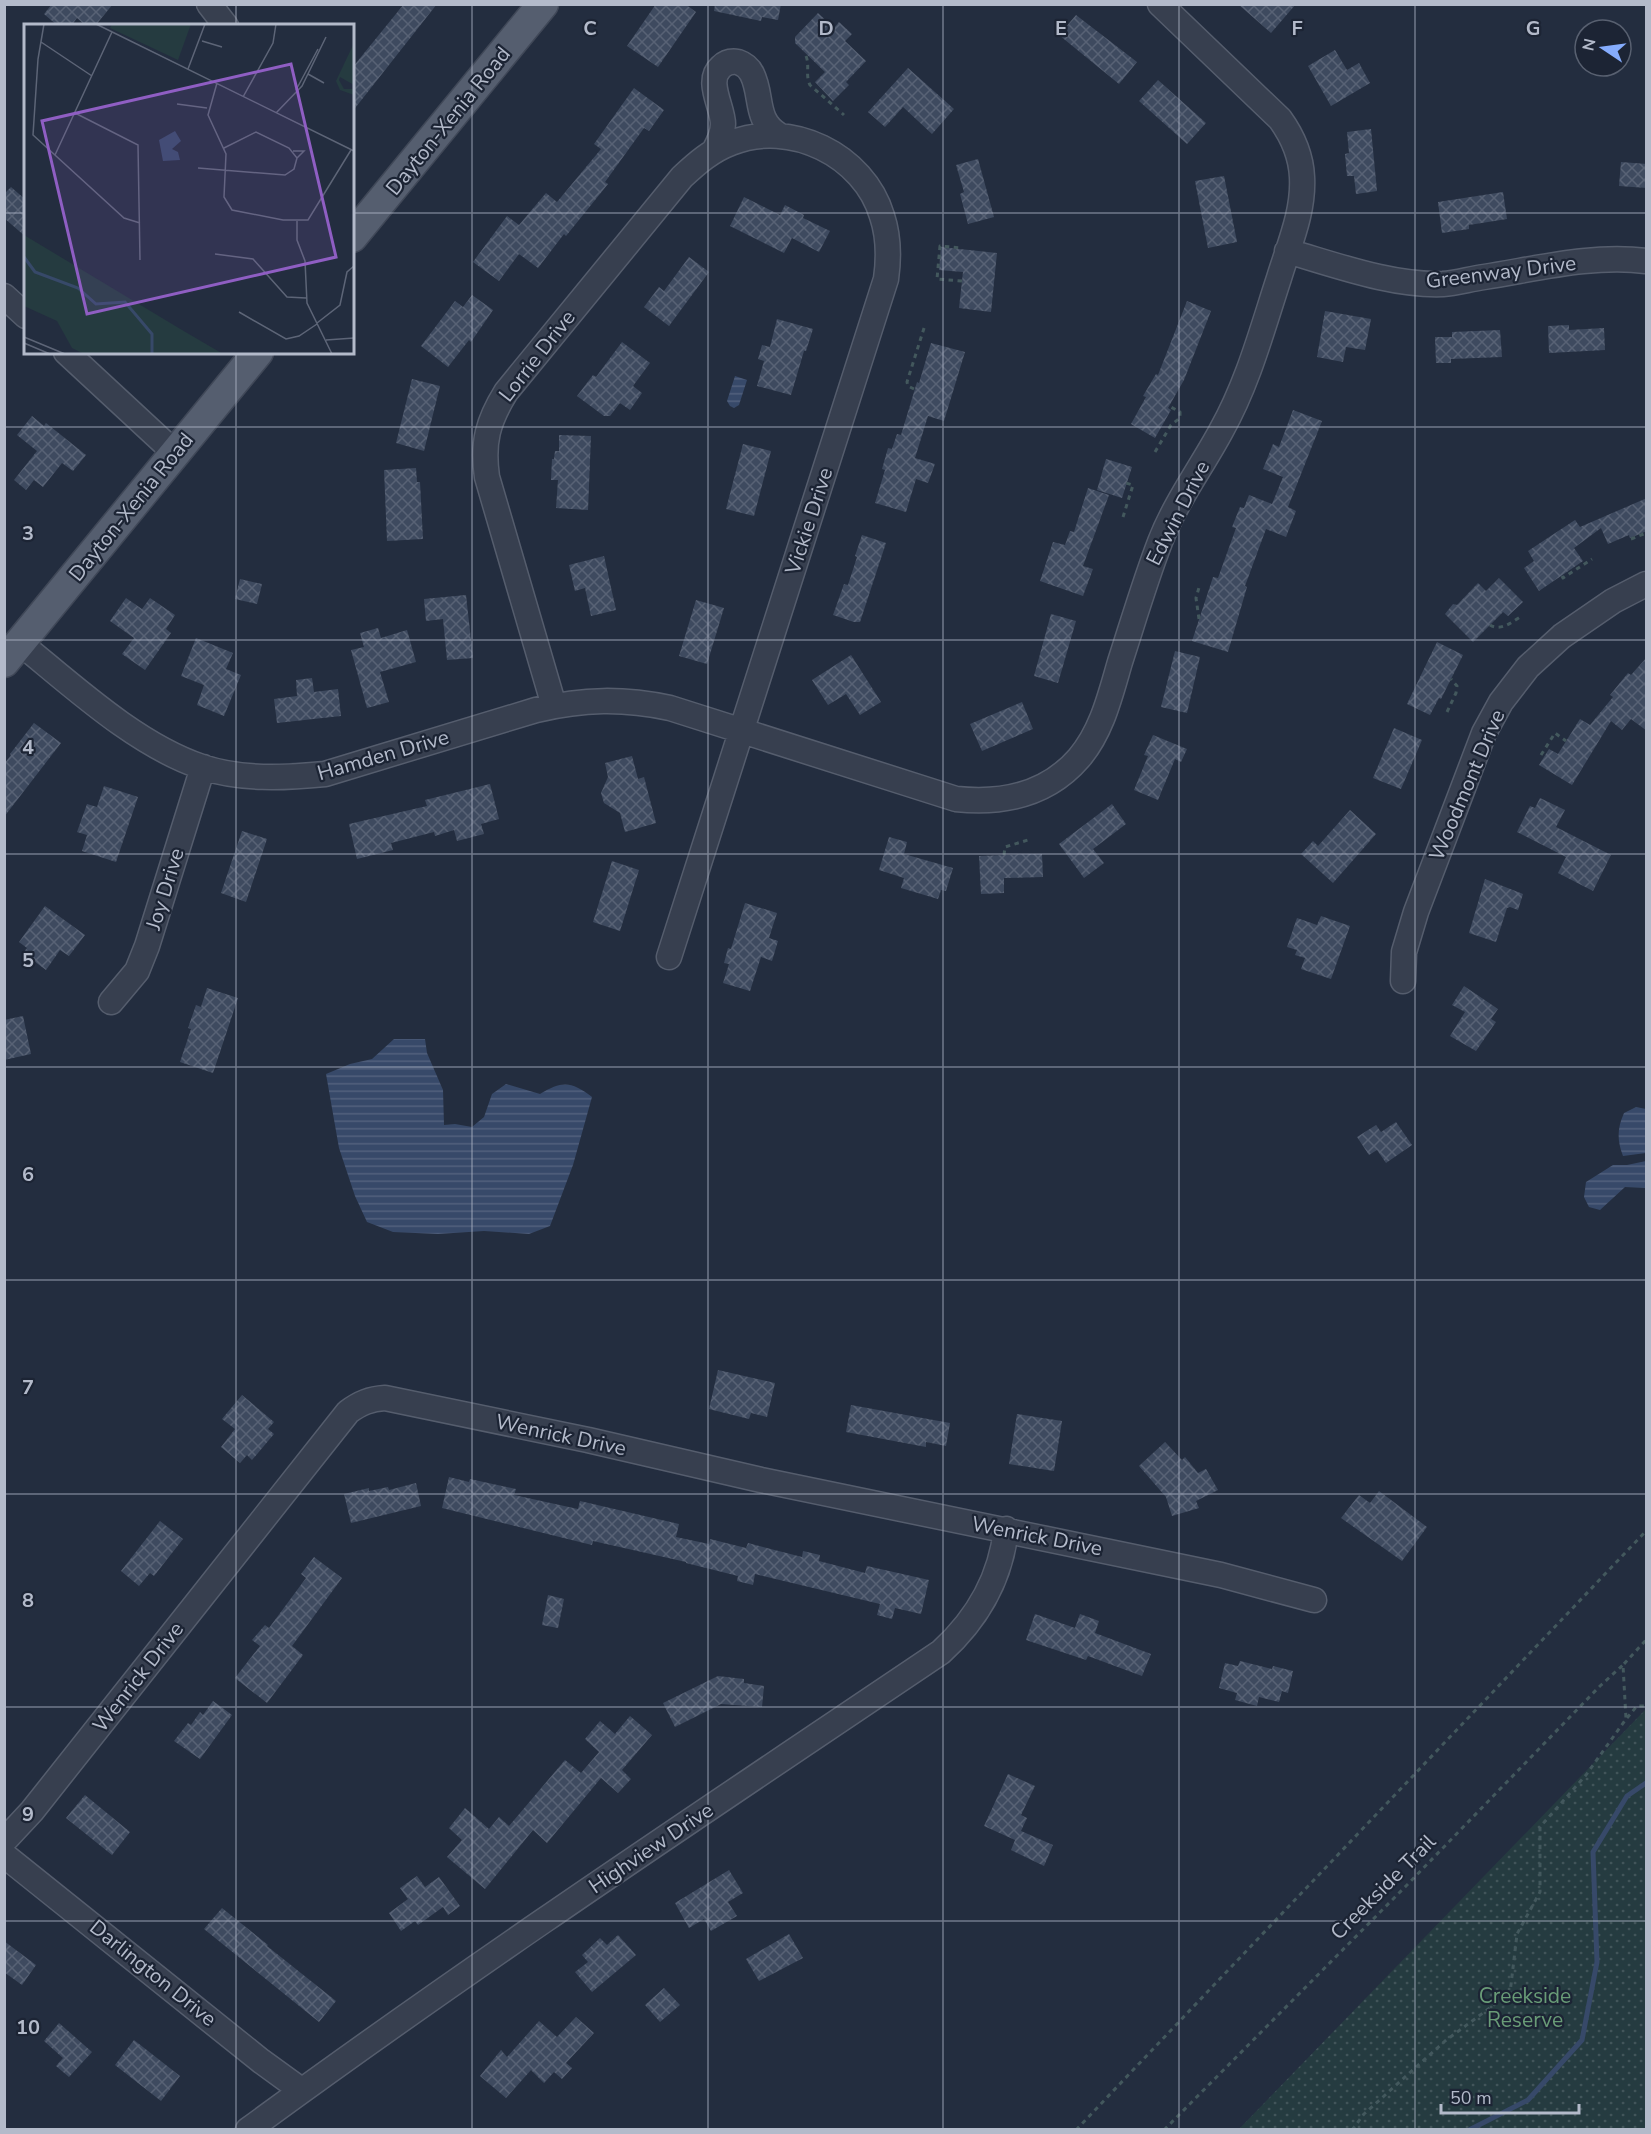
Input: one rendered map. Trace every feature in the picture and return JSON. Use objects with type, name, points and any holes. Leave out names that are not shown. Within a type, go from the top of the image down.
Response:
[{"type":"main road","name":"Dayton-Xenia Road","points":[[357,221],[543,4]]},
{"type":"main road","name":"Dayton-Xenia Road","points":[[12,652],[256,354]]},
{"type":"street","points":[[209,4],[224,24]]},
{"type":"street","points":[[228,4],[234,24]]},
{"type":"street","name":"Edwin Drive","points":[[742,730],[956,799],[980,802],[1007,800],[1033,791],[1067,770],[1087,748],[1101,723],[1161,540],[1173,514],[1222,430],[1252,362],[1296,224],[1302,194],[1300,159],[1289,132],[1271,109],[1160,4]]},
{"type":"street","points":[[714,151],[721,138],[723,124],[714,82],[719,68],[729,62],[741,63],[750,70],[763,121],[769,130],[778,135]]},
{"type":"street","name":"Lorrie Drive","points":[[554,706],[487,477],[484,451],[492,417],[506,392],[682,177],[714,151],[744,138],[778,135]]},
{"type":"street","name":"Vickie Drive","points":[[669,957],[883,289],[888,261],[887,236],[882,214],[872,193],[859,175],[842,159],[823,147],[778,135]]},
{"type":"street","name":"Greenway Drive","points":[[1287,251],[1354,270],[1410,282],[1437,284],[1592,260],[1647,261]]},
{"type":"street","points":[[4,296],[24,314]]},
{"type":"street","points":[[68,354],[175,453]]},
{"type":"street","name":"Woodmont Drive","points":[[1403,981],[1404,952],[1416,912],[1484,733],[1501,702],[1528,667],[1562,636],[1613,601],[1647,584]]},
{"type":"street","name":"Hamden Drive","points":[[12,652],[169,754],[202,767],[261,777],[325,774],[554,706],[589,700],[640,702],[670,708],[742,730]]},
{"type":"street","name":"Joy Drive","points":[[111,1002],[137,971],[147,946],[202,767]]},
{"type":"street","name":"Wenrick Drive","points":[[4,1842],[37,1805],[348,1412],[358,1404],[372,1399],[385,1398],[588,1440],[761,1480],[1006,1529],[1221,1575],[1314,1600]]},
{"type":"street","name":"Highview Drive","points":[[248,2130],[301,2090],[512,1942],[941,1652],[967,1625],[989,1589],[1000,1560],[1006,1529]]},
{"type":"street","name":"Darlington Drive","points":[[4,1855],[301,2090]]},
{"type":"path","points":[[806,56],[809,63],[807,79],[810,85],[844,115]]},
{"type":"path","points":[[962,248],[940,246],[937,279],[962,281]]},
{"type":"path","points":[[914,389],[908,386],[907,382],[925,325]]},
{"type":"path","points":[[1155,452],[1171,425],[1180,418],[1180,412],[1169,406]]},
{"type":"path","points":[[1123,517],[1133,485],[1126,483]]},
{"type":"path","points":[[1631,539],[1647,533]]},
{"type":"path","points":[[1562,576],[1563,578],[1592,559]]},
{"type":"path","points":[[1199,620],[1196,598],[1200,584]]},
{"type":"path","points":[[1490,625],[1495,628],[1501,627],[1522,616]]},
{"type":"path","points":[[1447,712],[1457,686],[1451,679]]},
{"type":"path","points":[[1541,755],[1555,733],[1566,741]]},
{"type":"path","points":[[1004,855],[1005,847],[1028,840]]},
{"type":"path","points":[[1076,2130],[1647,1531]]},
{"type":"path","name":"Creekside Trail","points":[[1164,2130],[1647,1640]]},
{"type":"path","points":[[1623,1665],[1626,1719]]},
{"type":"path","points":[[1352,2130],[1364,2114],[1445,2041],[1510,1993],[1517,1934],[1540,1892],[1540,1827],[1586,1775],[1637,1706],[1647,1706]]},
{"type":"green space","name":"Creekside Reserve","points":[[1646,1709],[1646,2129],[1239,2129]]},
{"type":"water","points":[[735,376],[747,380],[739,405],[734,408],[727,401]]},
{"type":"water","points":[[394,1039],[425,1039],[427,1053],[443,1090],[444,1125],[472,1127],[484,1117],[492,1094],[506,1084],[540,1094],[555,1086],[567,1085],[579,1088],[592,1097],[573,1165],[550,1226],[529,1234],[484,1231],[438,1234],[393,1232],[367,1222],[355,1196],[339,1148],[326,1074],[350,1064],[372,1059]]},
{"type":"water","points":[[1636,1107],[1646,1109],[1646,1153],[1623,1156],[1619,1140],[1620,1124],[1624,1113]]},
{"type":"water","points":[[1646,1161],[1646,1188],[1625,1187],[1600,1210],[1589,1207],[1584,1197],[1586,1182],[1613,1165]]},
{"type":"building","points":[[52,4],[113,4],[97,24],[84,24],[77,18],[72,24],[56,24],[44,14]]},
{"type":"building","points":[[404,4],[437,4],[354,109],[354,66]]},
{"type":"building","points":[[656,4],[685,4],[696,12],[658,67],[627,46]]},
{"type":"building","points":[[715,4],[781,4],[778,20],[762,17],[761,21],[714,11]]},
{"type":"building","points":[[1238,4],[1296,4],[1271,33]]},
{"type":"building","points":[[818,13],[834,28],[839,22],[852,34],[845,41],[866,61],[846,82],[849,85],[833,101],[815,82],[825,72],[795,43],[795,37]]},
{"type":"building","points":[[1076,15],[1137,62],[1119,84],[1059,35]]},
{"type":"building","points":[[1335,50],[1347,70],[1359,63],[1370,83],[1331,106],[1308,66]]},
{"type":"building","points":[[908,68],[954,109],[932,134],[903,107],[885,127],[868,112]]},
{"type":"building","points":[[1158,80],[1206,123],[1187,144],[1139,101]]},
{"type":"building","points":[[634,88],[664,110],[649,131],[644,128],[605,182],[608,184],[538,268],[519,254],[499,281],[473,262],[507,216],[519,225],[546,193],[557,202],[601,149],[594,144]]},
{"type":"building","points":[[1371,129],[1377,191],[1356,194],[1354,176],[1347,176],[1345,154],[1349,153],[1347,132]]},
{"type":"building","points":[[978,159],[994,217],[968,224],[960,194],[964,192],[956,165]]},
{"type":"building","points":[[1621,162],[1647,164],[1647,188],[1619,186]]},
{"type":"building","points":[[1224,176],[1237,242],[1208,248],[1195,181]]},
{"type":"building","points":[[11,187],[24,198],[24,235],[4,218],[4,194]]},
{"type":"building","points":[[1503,192],[1507,219],[1469,225],[1469,229],[1442,233],[1438,202]]},
{"type":"building","points":[[744,197],[780,215],[785,205],[804,215],[803,218],[830,231],[819,252],[792,238],[784,253],[730,226]]},
{"type":"building","points":[[941,247],[997,253],[991,312],[959,308],[963,272],[939,270]]},
{"type":"building","points":[[689,257],[709,272],[669,326],[644,307],[659,287],[664,291]]},
{"type":"building","points":[[472,295],[493,310],[471,342],[469,340],[448,367],[421,346],[455,301],[463,307]]},
{"type":"building","points":[[1187,301],[1211,311],[1184,380],[1168,408],[1171,410],[1155,438],[1131,424],[1146,397],[1143,396],[1156,374],[1158,375]]},
{"type":"building","points":[[1325,311],[1371,319],[1365,350],[1346,347],[1343,362],[1317,357]]},
{"type":"building","points":[[777,319],[813,329],[791,395],[757,386],[764,361],[758,359],[762,345],[770,347]]},
{"type":"building","points":[[1569,325],[1569,330],[1604,328],[1605,350],[1549,353],[1548,326]]},
{"type":"building","points":[[1500,330],[1502,357],[1451,359],[1451,363],[1436,363],[1435,337],[1452,337],[1452,332]]},
{"type":"building","points":[[622,342],[650,363],[633,386],[642,393],[630,410],[620,403],[610,416],[604,416],[577,396],[593,375],[596,377]]},
{"type":"building","points":[[931,343],[965,352],[944,421],[928,416],[915,458],[935,464],[928,483],[916,479],[906,512],[875,503],[885,470],[882,469],[888,448],[892,449],[897,434],[901,435]]},
{"type":"building","points":[[412,379],[440,386],[424,451],[396,443]]},
{"type":"building","points":[[1293,410],[1322,421],[1288,507],[1296,511],[1286,537],[1266,529],[1245,586],[1247,587],[1228,652],[1192,641],[1213,577],[1218,578],[1236,528],[1232,527],[1240,507],[1244,508],[1249,495],[1272,504],[1283,477],[1263,469],[1273,444],[1279,447]]},
{"type":"building","points":[[32,416],[44,426],[46,423],[86,455],[73,471],[62,463],[43,487],[34,480],[26,490],[14,480],[37,451],[17,435]]},
{"type":"building","points":[[559,435],[591,436],[588,510],[556,508],[558,480],[551,480],[552,459],[554,459],[555,451],[559,451]]},
{"type":"building","points":[[743,444],[771,451],[754,516],[726,509]]},
{"type":"building","points":[[1106,459],[1132,467],[1122,498],[1097,490]]},
{"type":"building","points":[[416,468],[417,482],[420,482],[423,539],[387,541],[384,470]]},
{"type":"building","points":[[1088,488],[1109,495],[1083,566],[1093,569],[1083,596],[1040,581],[1053,542],[1065,545],[1070,531],[1074,532]]},
{"type":"building","points":[[1647,498],[1647,531],[1630,538],[1629,535],[1608,544],[1601,528],[1574,548],[1583,561],[1539,591],[1524,568],[1534,561],[1528,551],[1575,520],[1580,527]]},
{"type":"building","points":[[862,535],[886,543],[860,622],[854,622],[833,615],[844,584],[848,585]]},
{"type":"building","points":[[604,556],[616,610],[591,616],[585,588],[575,591],[569,565]]},
{"type":"building","points":[[1499,578],[1523,602],[1508,616],[1503,612],[1473,642],[1445,614],[1453,604],[1457,605],[1478,583],[1486,591]]},
{"type":"building","points":[[240,579],[262,584],[257,604],[235,599]]},
{"type":"building","points":[[466,595],[473,658],[447,660],[443,619],[426,621],[424,599]]},
{"type":"building","points":[[126,598],[142,609],[150,598],[175,615],[166,629],[171,633],[145,670],[122,654],[134,638],[110,621]]},
{"type":"building","points":[[696,600],[724,608],[707,664],[679,656]]},
{"type":"building","points":[[1051,614],[1076,621],[1058,683],[1034,676]]},
{"type":"building","points":[[378,628],[381,638],[407,630],[416,662],[380,672],[389,702],[367,708],[351,650],[364,647],[360,633]]},
{"type":"building","points":[[196,638],[233,653],[226,669],[241,675],[224,716],[197,705],[204,685],[181,676]]},
{"type":"building","points":[[1437,642],[1463,655],[1441,699],[1439,698],[1430,715],[1407,704]]},
{"type":"building","points":[[1175,651],[1200,657],[1187,713],[1161,707]]},
{"type":"building","points":[[851,655],[881,702],[860,715],[846,694],[828,705],[812,680]]},
{"type":"building","points":[[1647,657],[1647,731],[1631,719],[1622,730],[1611,721],[1572,785],[1539,765],[1549,749],[1558,754],[1580,719],[1590,725],[1613,697],[1610,695],[1628,673],[1631,675]]},
{"type":"building","points":[[312,678],[314,692],[338,689],[341,716],[277,723],[274,699],[297,696],[296,680]]},
{"type":"building","points":[[1022,702],[1033,729],[982,751],[970,724]]},
{"type":"building","points":[[34,723],[61,743],[4,817],[4,764]]},
{"type":"building","points":[[1394,728],[1422,740],[1401,789],[1373,778]]},
{"type":"building","points":[[1153,735],[1187,749],[1181,762],[1175,759],[1158,800],[1134,790],[1148,756],[1144,755]]},
{"type":"building","points":[[632,756],[638,779],[644,777],[656,823],[625,832],[620,813],[604,803],[601,793],[608,777],[605,763]]},
{"type":"building","points":[[490,784],[499,819],[481,824],[484,834],[457,841],[454,830],[435,836],[434,832],[391,843],[393,850],[357,859],[349,824],[427,806],[425,800]]},
{"type":"building","points":[[104,786],[138,797],[116,862],[82,851],[87,835],[77,832],[87,804],[97,807]]},
{"type":"building","points":[[1540,798],[1565,810],[1556,827],[1611,855],[1593,891],[1558,873],[1566,857],[1517,832],[1530,806],[1535,808]]},
{"type":"building","points":[[1112,804],[1126,824],[1093,849],[1104,863],[1084,878],[1059,844]]},
{"type":"building","points":[[1350,810],[1376,834],[1333,883],[1301,854],[1313,841],[1318,846]]},
{"type":"building","points":[[242,831],[267,839],[246,902],[221,893]]},
{"type":"building","points":[[889,837],[907,842],[904,854],[953,868],[946,891],[941,890],[938,899],[901,888],[904,878],[879,870]]},
{"type":"building","points":[[1042,854],[1043,877],[1004,878],[1004,893],[981,894],[979,856]]},
{"type":"building","points":[[612,861],[639,870],[620,931],[593,922]]},
{"type":"building","points":[[1485,879],[1523,894],[1518,910],[1507,908],[1496,942],[1469,933]]},
{"type":"building","points":[[745,903],[777,913],[769,938],[778,941],[772,961],[761,957],[750,991],[723,983],[729,964],[724,963],[728,948],[731,949]]},
{"type":"building","points":[[45,906],[85,935],[69,956],[60,950],[46,970],[23,953],[27,948],[19,942]]},
{"type":"building","points":[[1321,916],[1350,926],[1331,979],[1301,969],[1305,958],[1295,955],[1297,950],[1287,947],[1297,918],[1317,925]]},
{"type":"building","points":[[1464,986],[1498,1009],[1491,1019],[1496,1022],[1476,1051],[1450,1036],[1465,1012],[1452,1005]]},
{"type":"building","points":[[207,988],[238,998],[213,1073],[180,1062],[196,1005],[201,1007]]},
{"type":"building","points":[[23,1016],[31,1054],[4,1060],[4,1020]]},
{"type":"building","points":[[1396,1122],[1412,1145],[1386,1163],[1377,1150],[1369,1155],[1357,1137],[1376,1125],[1381,1132]]},
{"type":"building","points":[[718,1370],[775,1383],[767,1417],[751,1413],[749,1419],[709,1409]]},
{"type":"building","points":[[242,1395],[274,1422],[268,1429],[274,1434],[252,1460],[247,1455],[240,1463],[221,1447],[235,1429],[222,1419]]},
{"type":"building","points":[[851,1405],[950,1423],[946,1446],[926,1442],[926,1447],[846,1432]]},
{"type":"building","points":[[1017,1414],[1062,1421],[1054,1471],[1009,1464]]},
{"type":"building","points":[[1165,1442],[1182,1460],[1185,1457],[1198,1473],[1206,1469],[1218,1490],[1196,1501],[1199,1508],[1172,1516],[1166,1497],[1139,1466]]},
{"type":"building","points":[[449,1477],[516,1489],[514,1495],[578,1509],[580,1501],[679,1524],[676,1537],[709,1544],[710,1539],[746,1548],[748,1543],[802,1557],[803,1551],[820,1555],[819,1561],[865,1573],[867,1566],[929,1580],[921,1614],[895,1608],[892,1619],[877,1615],[880,1604],[755,1574],[753,1585],[737,1581],[738,1576],[686,1562],[593,1541],[592,1545],[442,1508]]},
{"type":"building","points":[[416,1483],[421,1506],[351,1523],[344,1494],[369,1488],[369,1491],[388,1487],[389,1490]]},
{"type":"building","points":[[1379,1491],[1427,1527],[1402,1561],[1341,1518],[1359,1495],[1370,1503]]},
{"type":"building","points":[[160,1521],[183,1539],[154,1576],[150,1573],[139,1586],[121,1571]]},
{"type":"building","points":[[314,1557],[342,1578],[292,1646],[303,1655],[267,1703],[235,1678],[260,1646],[252,1640],[265,1625],[269,1628],[306,1578],[301,1574]]},
{"type":"building","points":[[548,1595],[564,1599],[558,1628],[542,1625]]},
{"type":"building","points":[[1035,1614],[1075,1628],[1080,1614],[1099,1621],[1095,1633],[1151,1654],[1142,1676],[1088,1656],[1086,1660],[1026,1640]]},
{"type":"building","points":[[1240,1661],[1272,1669],[1273,1666],[1293,1671],[1288,1693],[1282,1691],[1279,1702],[1259,1697],[1257,1706],[1235,1700],[1237,1693],[1219,1688],[1225,1663],[1238,1666]]},
{"type":"building","points":[[718,1676],[744,1679],[744,1683],[764,1686],[762,1707],[721,1704],[675,1727],[663,1703]]},
{"type":"building","points":[[213,1701],[232,1715],[200,1759],[174,1741],[188,1723],[191,1725],[200,1712],[203,1715]]},
{"type":"building","points":[[630,1716],[652,1735],[622,1770],[631,1779],[618,1793],[601,1778],[547,1843],[533,1830],[485,1889],[447,1857],[462,1840],[449,1828],[465,1808],[489,1829],[499,1817],[509,1826],[565,1760],[581,1773],[599,1752],[585,1739],[600,1721],[615,1734]]},
{"type":"building","points":[[1008,1774],[1035,1786],[1021,1815],[1027,1818],[1021,1831],[1053,1845],[1044,1866],[1011,1850],[1015,1840],[984,1826]]},
{"type":"building","points":[[85,1795],[130,1832],[112,1855],[66,1818]]},
{"type":"building","points":[[729,1870],[743,1893],[728,1902],[737,1916],[711,1931],[704,1919],[689,1928],[675,1903]]},
{"type":"building","points":[[417,1876],[425,1887],[439,1877],[460,1906],[448,1915],[443,1907],[418,1925],[415,1921],[401,1931],[389,1913],[408,1899],[400,1888]]},
{"type":"building","points":[[222,1908],[336,2001],[319,2022],[204,1929]]},
{"type":"building","points":[[789,1934],[803,1958],[759,1981],[746,1959]]},
{"type":"building","points":[[618,1935],[636,1955],[592,1992],[575,1972],[588,1962],[582,1955],[600,1938],[607,1945]]},
{"type":"building","points":[[4,1941],[36,1965],[22,1985],[4,1972]]},
{"type":"building","points":[[664,1988],[680,2005],[660,2022],[645,2005]]},
{"type":"building","points":[[576,2017],[594,2033],[566,2063],[572,2068],[562,2079],[554,2072],[544,2083],[531,2070],[506,2098],[480,2076],[501,2050],[507,2057],[539,2021],[557,2037]]},
{"type":"building","points":[[59,2023],[92,2052],[69,2077],[56,2066],[63,2058],[44,2041]]},
{"type":"building","points":[[134,2040],[180,2076],[161,2101],[115,2065]]},
{"type":"waterway","points":[[1469,2130],[1528,2100],[1582,2040],[1597,1962],[1593,1852],[1627,1796],[1646,1783]]}]
